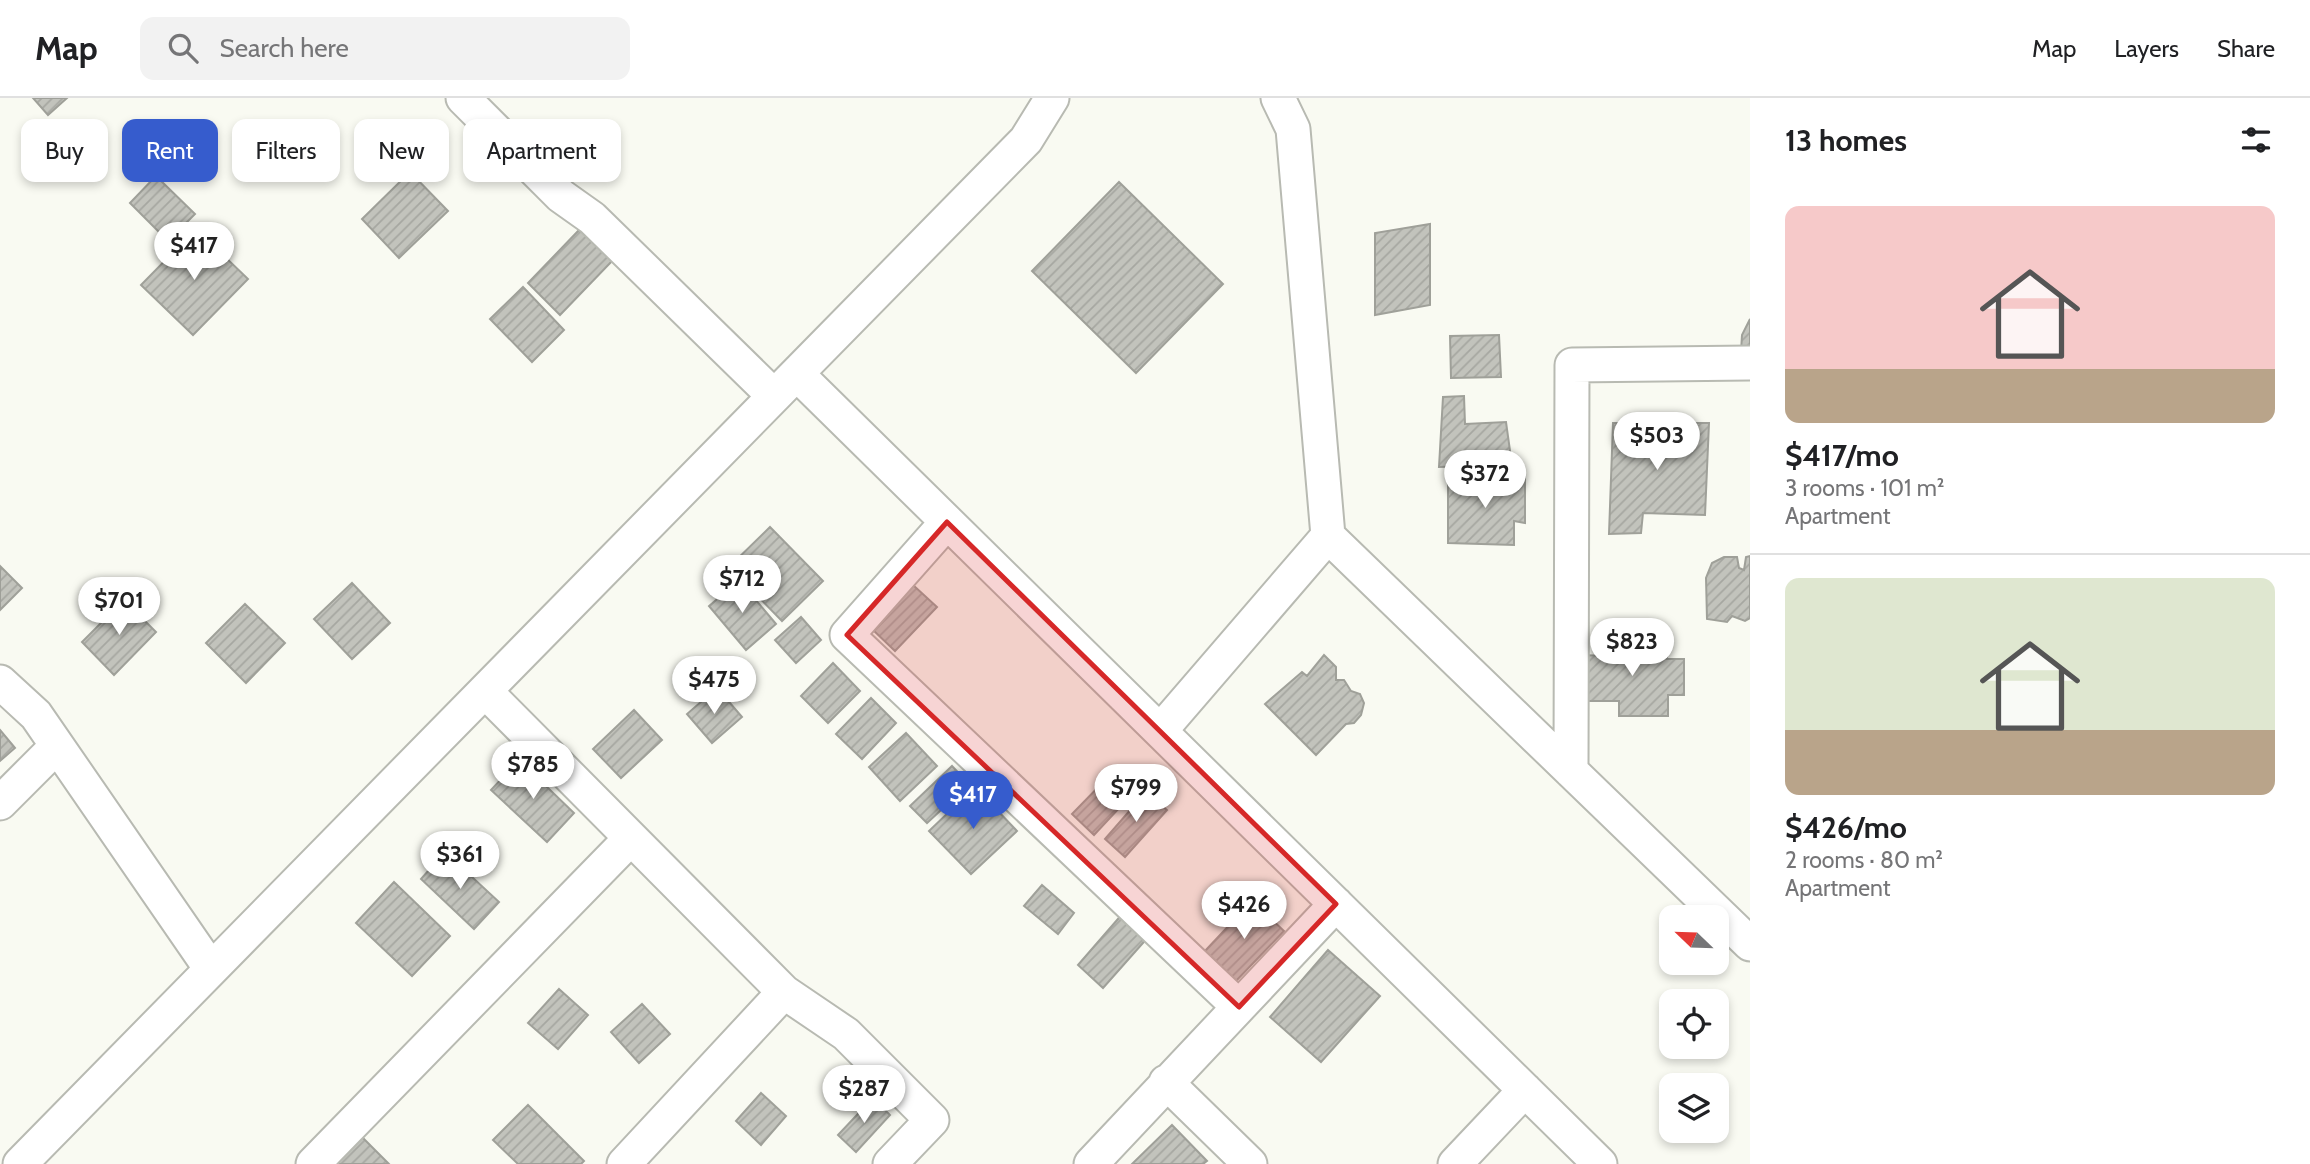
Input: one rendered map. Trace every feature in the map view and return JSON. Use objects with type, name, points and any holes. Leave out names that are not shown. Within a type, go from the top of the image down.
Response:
[{"type":"street","points":[[463,98],[561,195],[592,218],[947,522],[1600,1164]]},
{"type":"street","points":[[20,1164],[1026,140],[1052,98]]},
{"type":"street","points":[[1278,98],[1293,128],[1328,536],[1750,944]]},
{"type":"street","points":[[1570,771],[1572,365],[1750,363]]},
{"type":"street","points":[[947,522],[847,635],[1239,1007]]},
{"type":"street","points":[[1160,731],[1328,536]]},
{"type":"street","points":[[0,682],[36,715],[211,969]]},
{"type":"street","points":[[485,691],[784,992],[846,1034],[932,1121],[890,1164]]},
{"type":"street","points":[[0,803],[57,746]]},
{"type":"street","points":[[313,1164],[631,838]]},
{"type":"street","points":[[1091,1164],[1336,904]]},
{"type":"street","points":[[624,1164],[784,992]]},
{"type":"street","points":[[1166,1082],[1250,1164]]},
{"type":"street","points":[[1455,1164],[1525,1090]]},
{"type":"highlighted area","points":[[947,522],[1336,904],[1239,1007],[847,635]]},
{"type":"building","points":[[33,98],[67,98],[48,115]]},
{"type":"building","points":[[150,182],[162,182],[195,214],[168,241],[130,203]]},
{"type":"building","points":[[400,182],[420,182],[448,211],[399,258],[362,219]]},
{"type":"building","points":[[1119,182],[1223,284],[1136,373],[1032,271]]},
{"type":"building","points":[[1430,224],[1430,305],[1375,315],[1375,233]]},
{"type":"building","points":[[196,229],[248,279],[193,335],[141,285]]},
{"type":"building","points":[[580,229],[613,260],[560,315],[528,283]]},
{"type":"building","points":[[523,287],[564,330],[532,362],[490,319]]},
{"type":"building","points":[[1750,319],[1750,352],[1741,352],[1742,335]]},
{"type":"building","points":[[1499,335],[1501,377],[1451,378],[1450,336]]},
{"type":"building","points":[[1464,396],[1465,424],[1506,422],[1512,465],[1439,467],[1443,397]]},
{"type":"building","points":[[1613,423],[1709,423],[1705,515],[1643,513],[1641,533],[1609,534]]},
{"type":"building","points":[[1525,477],[1525,523],[1514,521],[1514,545],[1448,543],[1448,479]]},
{"type":"building","points":[[770,527],[823,581],[782,621],[729,567]]},
{"type":"building","points":[[1750,556],[1750,618],[1745,621],[1732,616],[1727,622],[1707,619],[1706,578],[1712,563],[1724,557],[1737,557],[1739,568],[1744,570],[1746,557]]},
{"type":"building","points":[[0,566],[22,588],[0,610]]},
{"type":"building","points":[[739,580],[776,624],[746,650],[709,606]]},
{"type":"building","points":[[352,583],[390,623],[352,659],[314,619]]},
{"type":"building","points":[[913,585],[937,607],[895,651],[872,629]]},
{"type":"building","points":[[124,600],[156,632],[114,675],[82,642]]},
{"type":"building","points":[[245,604],[285,643],[246,683],[206,643]]},
{"type":"building","points":[[801,617],[821,640],[796,663],[775,640]]},
{"type":"building","points":[[1617,639],[1666,639],[1667,659],[1684,659],[1684,695],[1668,695],[1668,716],[1619,716],[1619,701],[1578,701],[1576,655],[1615,656]]},
{"type":"building","points":[[1324,655],[1336,667],[1336,680],[1344,680],[1351,691],[1360,694],[1364,703],[1361,715],[1354,723],[1346,724],[1316,755],[1265,704],[1302,672],[1307,676]]},
{"type":"building","points":[[833,663],[860,691],[828,723],[801,696]]},
{"type":"building","points":[[717,688],[742,717],[712,743],[687,714]]},
{"type":"building","points":[[871,698],[896,723],[862,759],[836,734]]},
{"type":"building","points":[[634,710],[662,740],[621,778],[593,749]]},
{"type":"building","points":[[0,730],[15,748],[0,761]]},
{"type":"building","points":[[906,733],[937,766],[900,801],[869,767]]},
{"type":"building","points":[[519,760],[574,813],[547,842],[491,790]]},
{"type":"building","points":[[952,766],[969,784],[927,823],[910,806]]},
{"type":"building","points":[[1114,771],[1135,791],[1094,835],[1072,814]]},
{"type":"building","points":[[975,787],[1017,831],[971,874],[929,831]]},
{"type":"building","points":[[1146,792],[1167,810],[1125,857],[1105,839]]},
{"type":"building","points":[[445,852],[499,902],[474,929],[421,879]]},
{"type":"building","points":[[394,882],[450,936],[412,976],[356,923]]},
{"type":"building","points":[[1042,885],[1074,913],[1058,934],[1024,906]]},
{"type":"building","points":[[1252,901],[1284,931],[1235,982],[1204,952]]},
{"type":"building","points":[[1124,912],[1150,935],[1103,988],[1078,965]]},
{"type":"building","points":[[1328,950],[1380,996],[1321,1062],[1270,1017]]},
{"type":"building","points":[[559,989],[588,1015],[558,1049],[528,1023]]},
{"type":"building","points":[[642,1004],[670,1034],[639,1063],[611,1032]]},
{"type":"building","points":[[761,1093],[786,1116],[761,1145],[736,1121]]},
{"type":"building","points":[[873,1098],[890,1115],[856,1152],[838,1135]]},
{"type":"building","points":[[528,1105],[584,1161],[581,1164],[518,1164],[493,1140]]},
{"type":"building","points":[[1172,1125],[1207,1161],[1203,1164],[1132,1164]]},
{"type":"building","points":[[357,1132],[389,1164],[322,1164]]}]
